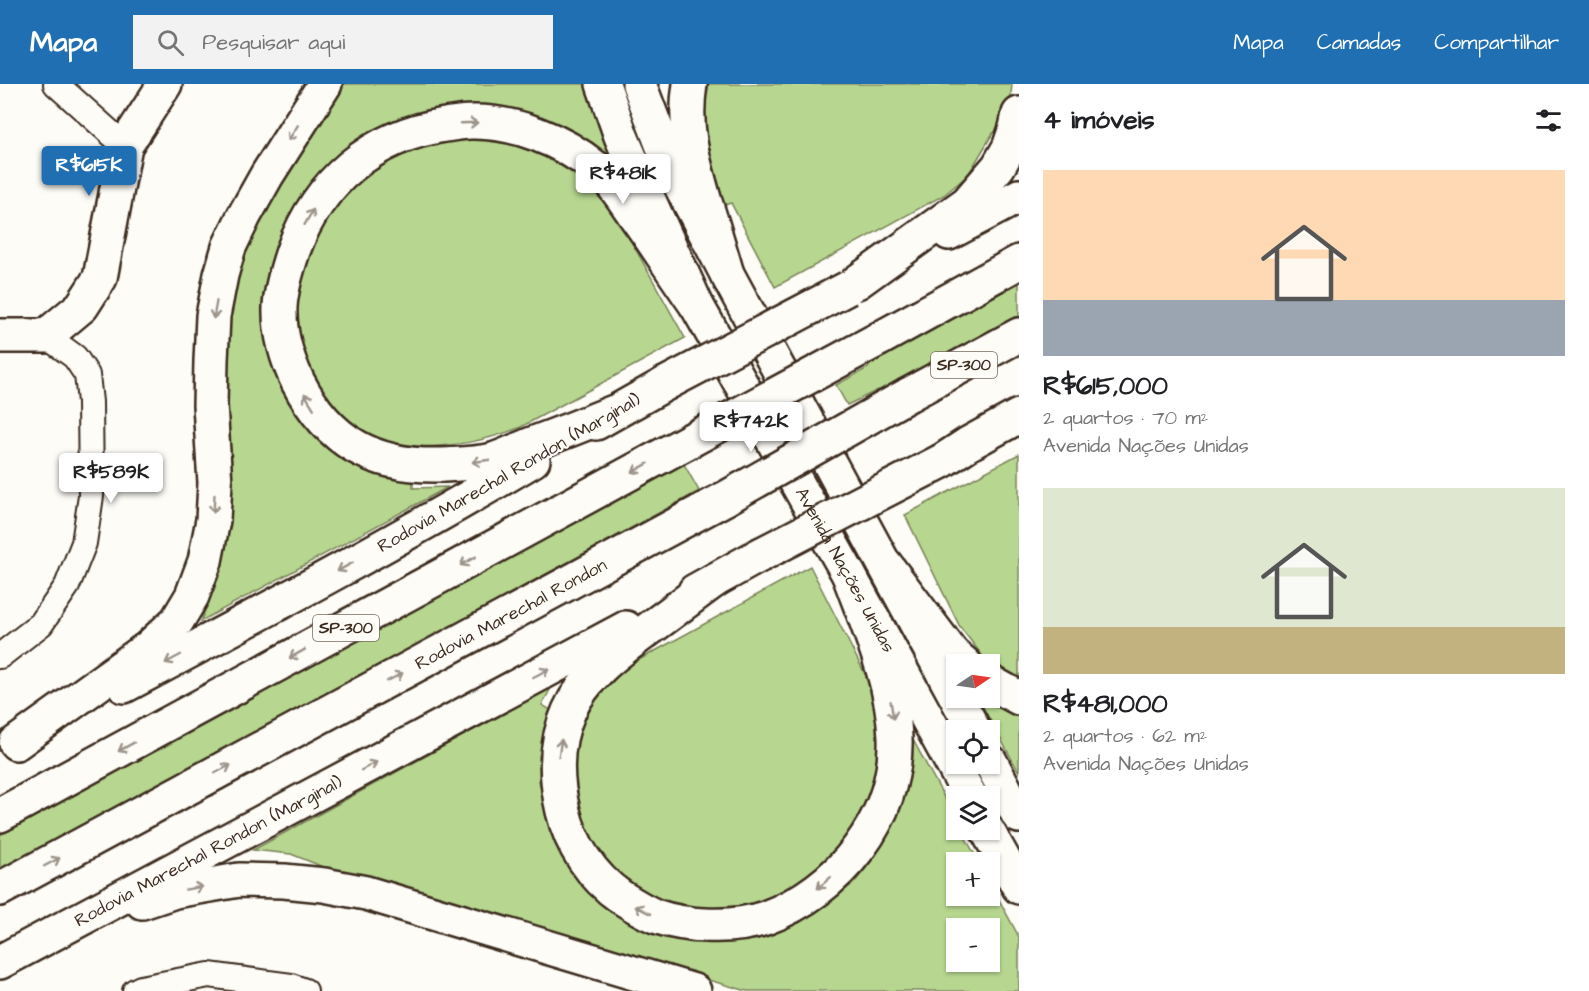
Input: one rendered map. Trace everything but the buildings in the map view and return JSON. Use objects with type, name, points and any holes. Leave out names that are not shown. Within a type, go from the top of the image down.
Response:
[{"type":"main road","points":[[0,336],[46,336],[82,306],[100,278],[125,146],[165,84]]},
{"type":"main road","points":[[8,747],[148,648],[177,621],[192,596],[205,561],[213,520],[215,483],[210,405],[211,361],[213,316],[221,275],[244,216],[267,175],[325,84]]},
{"type":"main road","name":"Avenida Nações Unidas","points":[[603,84],[621,136],[697,306],[849,575],[964,786]]},
{"type":"main road","name":"Avenida Nações Unidas","points":[[639,84],[670,165],[969,720]]},
{"type":"main road","points":[[690,84],[687,102],[692,157],[727,274]]},
{"type":"main road","points":[[852,285],[967,203],[998,167],[1009,148],[1019,114]]},
{"type":"main road","points":[[614,412],[493,460],[460,464],[420,465],[386,460],[359,449],[337,435],[317,414],[293,372],[282,330],[280,307],[288,266],[307,220],[319,200],[348,168],[364,156],[388,141],[410,133],[438,126],[470,122],[495,123],[522,129],[567,149],[597,169],[617,190],[697,306]]},
{"type":"main road","name":"Rodovia Marechal Rondon (Marginal)","points":[[8,747],[261,613],[454,507],[664,384],[1019,196]]},
{"type":"main road","name":"SP-300","points":[[0,815],[1019,262]]},
{"type":"main road","name":"Rodovia Marechal Rondon","points":[[0,889],[726,498],[1019,335]]},
{"type":"main road","name":"Rodovia Marechal Rondon (Marginal)","points":[[0,962],[955,453],[1019,416]]},
{"type":"main road","points":[[955,453],[1019,425]]},
{"type":"main road","points":[[885,564],[953,654]]},
{"type":"main road","points":[[715,580],[603,664],[584,686],[569,710],[563,728],[557,775],[567,827],[580,854],[596,875],[614,892],[636,907],[656,916],[676,921],[722,925],[763,918],[788,908],[812,894],[848,863],[879,816],[894,762],[893,712],[886,678],[849,575]]},
{"type":"main road","points":[[1000,688],[1019,698]]},
{"type":"main road","points":[[997,774],[1019,816]]},
{"type":"main road","points":[[993,840],[1019,887]]},
{"type":"main road","points":[[58,931],[175,891],[239,880],[284,881],[324,885],[366,894],[694,991]]},
{"type":"street","points":[[56,84],[125,146]]},
{"type":"street","points":[[0,656],[41,624],[68,586],[84,543],[88,519],[91,496],[91,452],[87,375],[75,357],[46,336]]},
{"type":"street","points":[[135,991],[209,975],[305,991]]},
{"type":"green space","points":[[338,84],[588,84],[631,191],[588,141],[566,129],[533,116],[501,107],[473,104],[440,108],[408,116],[376,130],[320,174],[300,200],[285,229],[281,379],[292,405],[307,426],[326,444],[377,473],[413,482],[413,488],[448,487],[201,621],[211,594],[221,547],[226,467],[227,319],[243,251],[257,218]]},
{"type":"green space","points":[[703,84],[1012,84],[1010,104],[1002,131],[993,133],[968,175],[944,195],[775,287],[731,203],[721,206],[709,174],[701,95]]},
{"type":"green space","points":[[459,138],[484,138],[540,150],[568,165],[593,184],[616,214],[685,338],[519,428],[468,442],[416,447],[415,453],[352,430],[304,371],[293,309],[299,278],[322,220],[356,179],[401,153],[430,143]]},
{"type":"green space","points":[[1019,281],[1019,319],[886,392],[878,390],[847,405],[836,385],[868,368],[872,362]]},
{"type":"green space","points":[[1019,454],[1019,682],[1000,671],[1000,654],[981,654],[960,627],[905,515]]},
{"type":"green space","points":[[684,464],[699,491],[0,872],[0,835]]},
{"type":"green space","points":[[810,566],[872,688],[880,714],[880,763],[861,818],[844,845],[801,885],[755,906],[695,913],[646,900],[604,867],[577,820],[572,758],[580,731],[593,702],[611,679],[637,661]]},
{"type":"green space","points":[[551,688],[542,705],[551,710],[539,756],[539,781],[545,809],[555,837],[657,933],[691,943],[725,943],[764,935],[795,923],[825,906],[855,882],[889,833],[911,772],[913,740],[946,801],[946,840],[967,840],[973,852],[946,852],[946,906],[1000,906],[1000,902],[1019,937],[1019,991],[747,991],[351,878],[291,854],[253,850]]},
{"type":"green space","points":[[984,708],[999,708],[1019,717],[1019,772],[1000,738],[1000,720],[990,720]]}]
